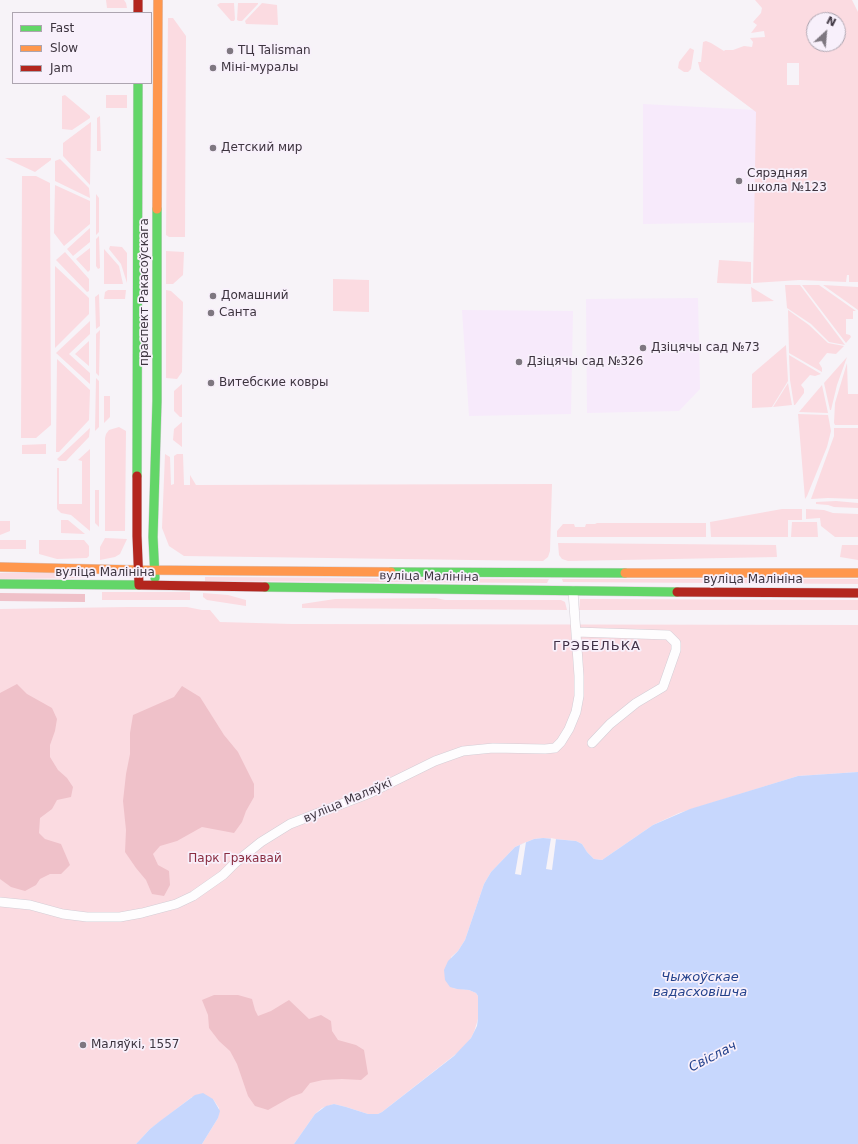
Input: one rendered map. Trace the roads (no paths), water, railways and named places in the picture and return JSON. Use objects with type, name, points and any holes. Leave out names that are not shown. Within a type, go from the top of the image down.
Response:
[{"type":"main road","points":[[138,0],[138,12]]},
{"type":"main road","name":"праспект Ракасоўскага","points":[[155,585],[153,537],[157,401],[158,0]]},
{"type":"main road","name":"праспект Ракасоўскага","points":[[138,84],[137,440],[139,584]]},
{"type":"main road","name":"вуліца Малініна","points":[[0,568],[555,573],[858,573]]},
{"type":"main road","points":[[555,573],[555,591]]},
{"type":"main road","name":"вуліца Малініна","points":[[0,584],[139,584],[555,591],[858,593]]},
{"type":"street","name":"вуліца Маляўкі","points":[[0,902],[30,905],[63,914],[87,917],[120,917],[176,904],[194,896],[223,875],[261,842],[290,824],[370,793],[435,761],[463,751],[493,748],[555,748],[561,742],[569,729],[576,712],[579,696],[573,591]]},
{"type":"street","points":[[576,632],[668,635],[676,643],[676,650],[663,687],[636,703],[620,715],[592,742]]},
{"type":"water","name":"Чыжоўскае вадасховішча","points":[[858,772],[858,1144],[294,1144],[315,1114],[326,1106],[334,1104],[368,1114],[378,1114],[382,1112],[454,1056],[471,1038],[477,1026],[478,996],[476,993],[469,990],[450,987],[445,980],[444,970],[448,961],[458,951],[465,940],[484,884],[491,872],[515,847],[534,839],[543,838],[576,841],[582,844],[594,859],[602,860],[653,825],[690,809],[798,776]]},
{"type":"water","points":[[203,1093],[213,1099],[220,1111],[218,1118],[202,1144],[136,1144],[160,1121],[195,1095]]},
{"type":"place","name":"ТЦ Talisman","points":[[230,51]]},
{"type":"place","name":"Міні-муралы","points":[[213,68]]},
{"type":"place","name":"Детский мир","points":[[213,148]]},
{"type":"place","name":"Сярэдняя школа №123","points":[[739,181]]},
{"type":"place","name":"Домашний","points":[[213,296]]},
{"type":"place","name":"Санта","points":[[211,313]]},
{"type":"place","name":"Дзіцячы сад №73","points":[[643,348]]},
{"type":"place","name":"Дзіцячы сад №326","points":[[519,362]]},
{"type":"place","name":"Витебские ковры","points":[[211,383]]},
{"type":"place","name":"Маляўкі, 1557","points":[[83,1045]]},
{"type":"district","name":"ГРЭБЕЛЬКА","points":[[597,647]]},
{"type":"park label","name":"Парк Грэкавай","points":[[235,859]]},
{"type":"water label","name":"Свіслач","points":[[713,1057]]}]
